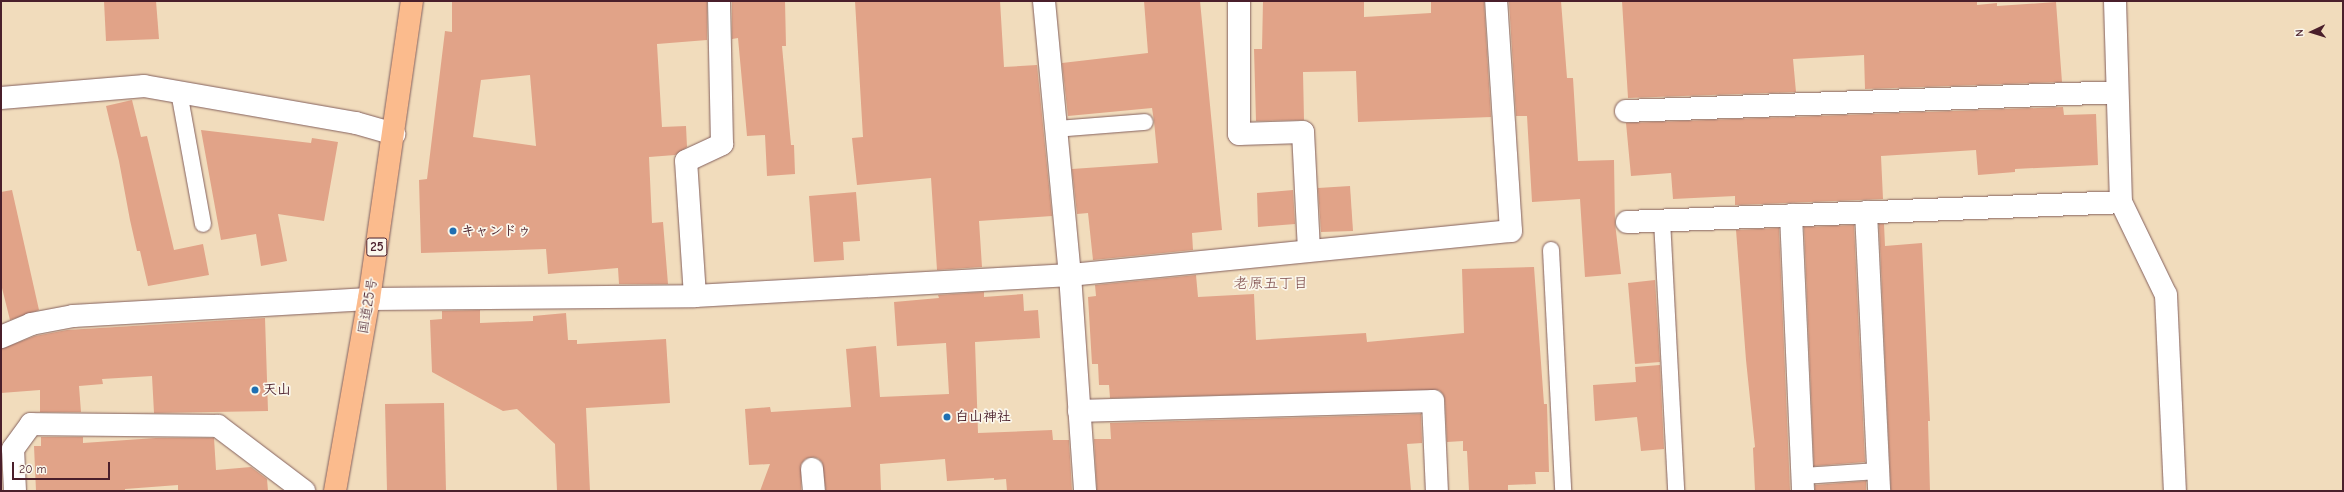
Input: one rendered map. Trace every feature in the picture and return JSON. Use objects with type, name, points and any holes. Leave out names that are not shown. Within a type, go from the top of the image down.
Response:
[{"type":"highway","name":"国道25号","points":[[335,491],[369,298],[394,134],[412,1]]},
{"type":"street","points":[[695,296],[686,161],[722,144],[719,1]]},
{"type":"street","points":[[1044,1],[1070,275],[1085,491]]},
{"type":"street","points":[[1239,1],[1239,134],[1303,132],[1309,250]]},
{"type":"street","points":[[1,337],[31,324],[73,316],[369,298],[695,296],[1070,275],[1511,231],[1496,1]]},
{"type":"street","points":[[2115,1],[2121,202],[2166,295],[2175,491]]},
{"type":"street","points":[[1,98],[144,86],[356,123],[394,134]]},
{"type":"street","points":[[1626,111],[2117,92]]},
{"type":"street","points":[[1627,222],[2121,202]]},
{"type":"street","points":[[1866,212],[1879,481]]},
{"type":"street","points":[[1791,215],[1803,483]]},
{"type":"street","points":[[1079,411],[1433,401],[1437,491]]},
{"type":"street","points":[[15,491],[13,449],[31,424],[218,426],[304,491]]},
{"type":"street","points":[[812,469],[814,491]]},
{"type":"lane","points":[[179,92],[203,224]]},
{"type":"lane","points":[[1056,129],[1145,122]]},
{"type":"lane","points":[[1662,220],[1676,491]]},
{"type":"lane","points":[[1551,250],[1563,491]]},
{"type":"lane","points":[[1803,483],[1879,481]]},
{"type":"building","points":[[104,1],[156,1],[159,39],[106,41]]},
{"type":"building","points":[[452,1],[707,1],[707,40],[657,44],[662,127],[686,126],[687,147],[675,155],[649,157],[652,223],[663,222],[668,284],[619,284],[618,268],[548,274],[546,249],[421,253],[419,180],[427,179],[445,31],[452,32]],"holes":[[[530,75],[536,146],[473,137],[481,80]]]},
{"type":"building","points":[[732,1],[785,1],[786,46],[782,46],[791,145],[794,145],[795,174],[767,176],[765,135],[747,136],[738,38],[732,39]]},
{"type":"building","points":[[855,1],[1000,1],[1004,67],[1037,65],[1052,216],[979,221],[982,267],[937,270],[931,178],[857,185],[852,138],[863,137]]},
{"type":"building","points":[[1144,1],[1200,1],[1222,230],[1192,233],[1193,250],[1093,260],[1088,213],[1077,214],[1072,169],[1158,163],[1152,108],[1068,116],[1062,63],[1148,53]]},
{"type":"building","points":[[1263,1],[1364,1],[1364,17],[1431,13],[1431,1],[1484,1],[1491,117],[1358,122],[1356,71],[1303,72],[1304,120],[1256,121],[1254,49],[1262,49]]},
{"type":"building","points":[[1509,1],[1561,1],[1567,78],[1573,78],[1578,161],[1614,160],[1615,223],[1621,274],[1585,277],[1580,199],[1532,202],[1527,116],[1516,116]]},
{"type":"building","points":[[1622,1],[1977,1],[1977,5],[1997,3],[1997,6],[2056,2],[2062,82],[1865,89],[1864,55],[1793,59],[1796,92],[1628,98]]},
{"type":"building","points":[[132,100],[141,137],[147,136],[174,250],[203,244],[209,275],[148,286],[140,251],[137,251],[119,161],[106,106]]},
{"type":"building","points":[[2063,107],[2064,115],[2096,114],[2098,165],[2015,169],[2015,172],[1978,175],[1976,150],[1881,156],[1883,199],[1735,205],[1735,196],[1673,199],[1671,173],[1631,176],[1626,123]]},
{"type":"building","points":[[201,130],[311,143],[312,138],[338,142],[324,221],[278,214],[287,261],[261,266],[256,234],[221,240]]},
{"type":"building","points":[[1350,186],[1353,231],[1321,232],[1318,188]]},
{"type":"building","points":[[12,190],[39,310],[10,320],[1,284],[1,192]]},
{"type":"building","points":[[1293,190],[1295,224],[1258,227],[1257,193]]},
{"type":"building","points":[[856,192],[860,241],[843,242],[844,260],[814,262],[809,196]]},
{"type":"building","points":[[1879,224],[1884,224],[1885,246],[1922,243],[1930,421],[1928,421],[1930,491],[1891,491]]},
{"type":"building","points":[[1854,225],[1865,462],[1814,466],[1804,227]]},
{"type":"building","points":[[1779,228],[1790,491],[1755,491],[1753,448],[1755,447],[1746,360],[1736,230]]},
{"type":"building","points":[[1534,267],[1544,404],[1547,404],[1549,472],[1535,472],[1536,484],[1508,485],[1508,491],[1469,491],[1467,451],[1463,451],[1463,441],[1447,442],[1445,400],[1443,394],[1439,390],[1110,398],[1109,385],[1099,385],[1098,364],[1092,364],[1088,297],[1096,296],[1095,285],[1196,275],[1198,297],[1254,294],[1256,340],[1366,333],[1367,342],[1464,333],[1462,269]]},
{"type":"building","points":[[1655,280],[1660,362],[1635,364],[1628,283]]},
{"type":"building","points":[[984,292],[984,297],[1023,294],[1024,311],[1038,310],[1040,338],[975,342],[978,433],[1052,430],[1053,440],[1069,440],[1072,491],[1007,491],[1006,479],[994,480],[994,478],[947,481],[945,459],[880,464],[881,491],[826,491],[822,462],[818,458],[811,457],[805,459],[801,464],[801,491],[760,491],[770,464],[749,465],[745,409],[770,407],[771,412],[851,407],[846,349],[876,346],[880,397],[949,394],[946,343],[897,346],[894,302],[939,298],[938,295]]},
{"type":"building","points":[[480,310],[480,323],[533,321],[533,316],[566,313],[568,340],[577,340],[577,344],[666,339],[670,403],[586,408],[590,491],[557,491],[555,444],[517,409],[503,411],[432,372],[430,320],[442,319],[442,311]]},
{"type":"building","points":[[265,318],[268,411],[154,413],[152,376],[102,379],[103,384],[79,386],[81,412],[40,412],[40,390],[1,393],[1,349],[35,336],[67,330]]},
{"type":"building","points":[[1660,365],[1664,449],[1641,451],[1637,417],[1595,421],[1593,385],[1636,382],[1635,367]]},
{"type":"building","points":[[444,403],[446,491],[387,491],[385,404]]},
{"type":"building","points":[[1421,414],[1422,443],[1407,444],[1411,491],[1097,491],[1094,439],[1111,439],[1110,423]]},
{"type":"building","points":[[41,437],[83,437],[83,443],[156,438],[214,438],[216,470],[251,467],[267,479],[268,491],[178,491],[178,485],[125,489],[125,491],[36,491],[34,446],[41,446]]},
{"type":"building","points":[[1866,481],[1866,491],[1815,491],[1815,485]]},
{"type":"place","name":"キャンドゥ","points":[[453,231]]},
{"type":"place","name":"天山","points":[[255,390]]},
{"type":"place","name":"白山神社","points":[[947,417]]},
{"type":"district","name":"老原五丁目","points":[[1271,284]]}]
